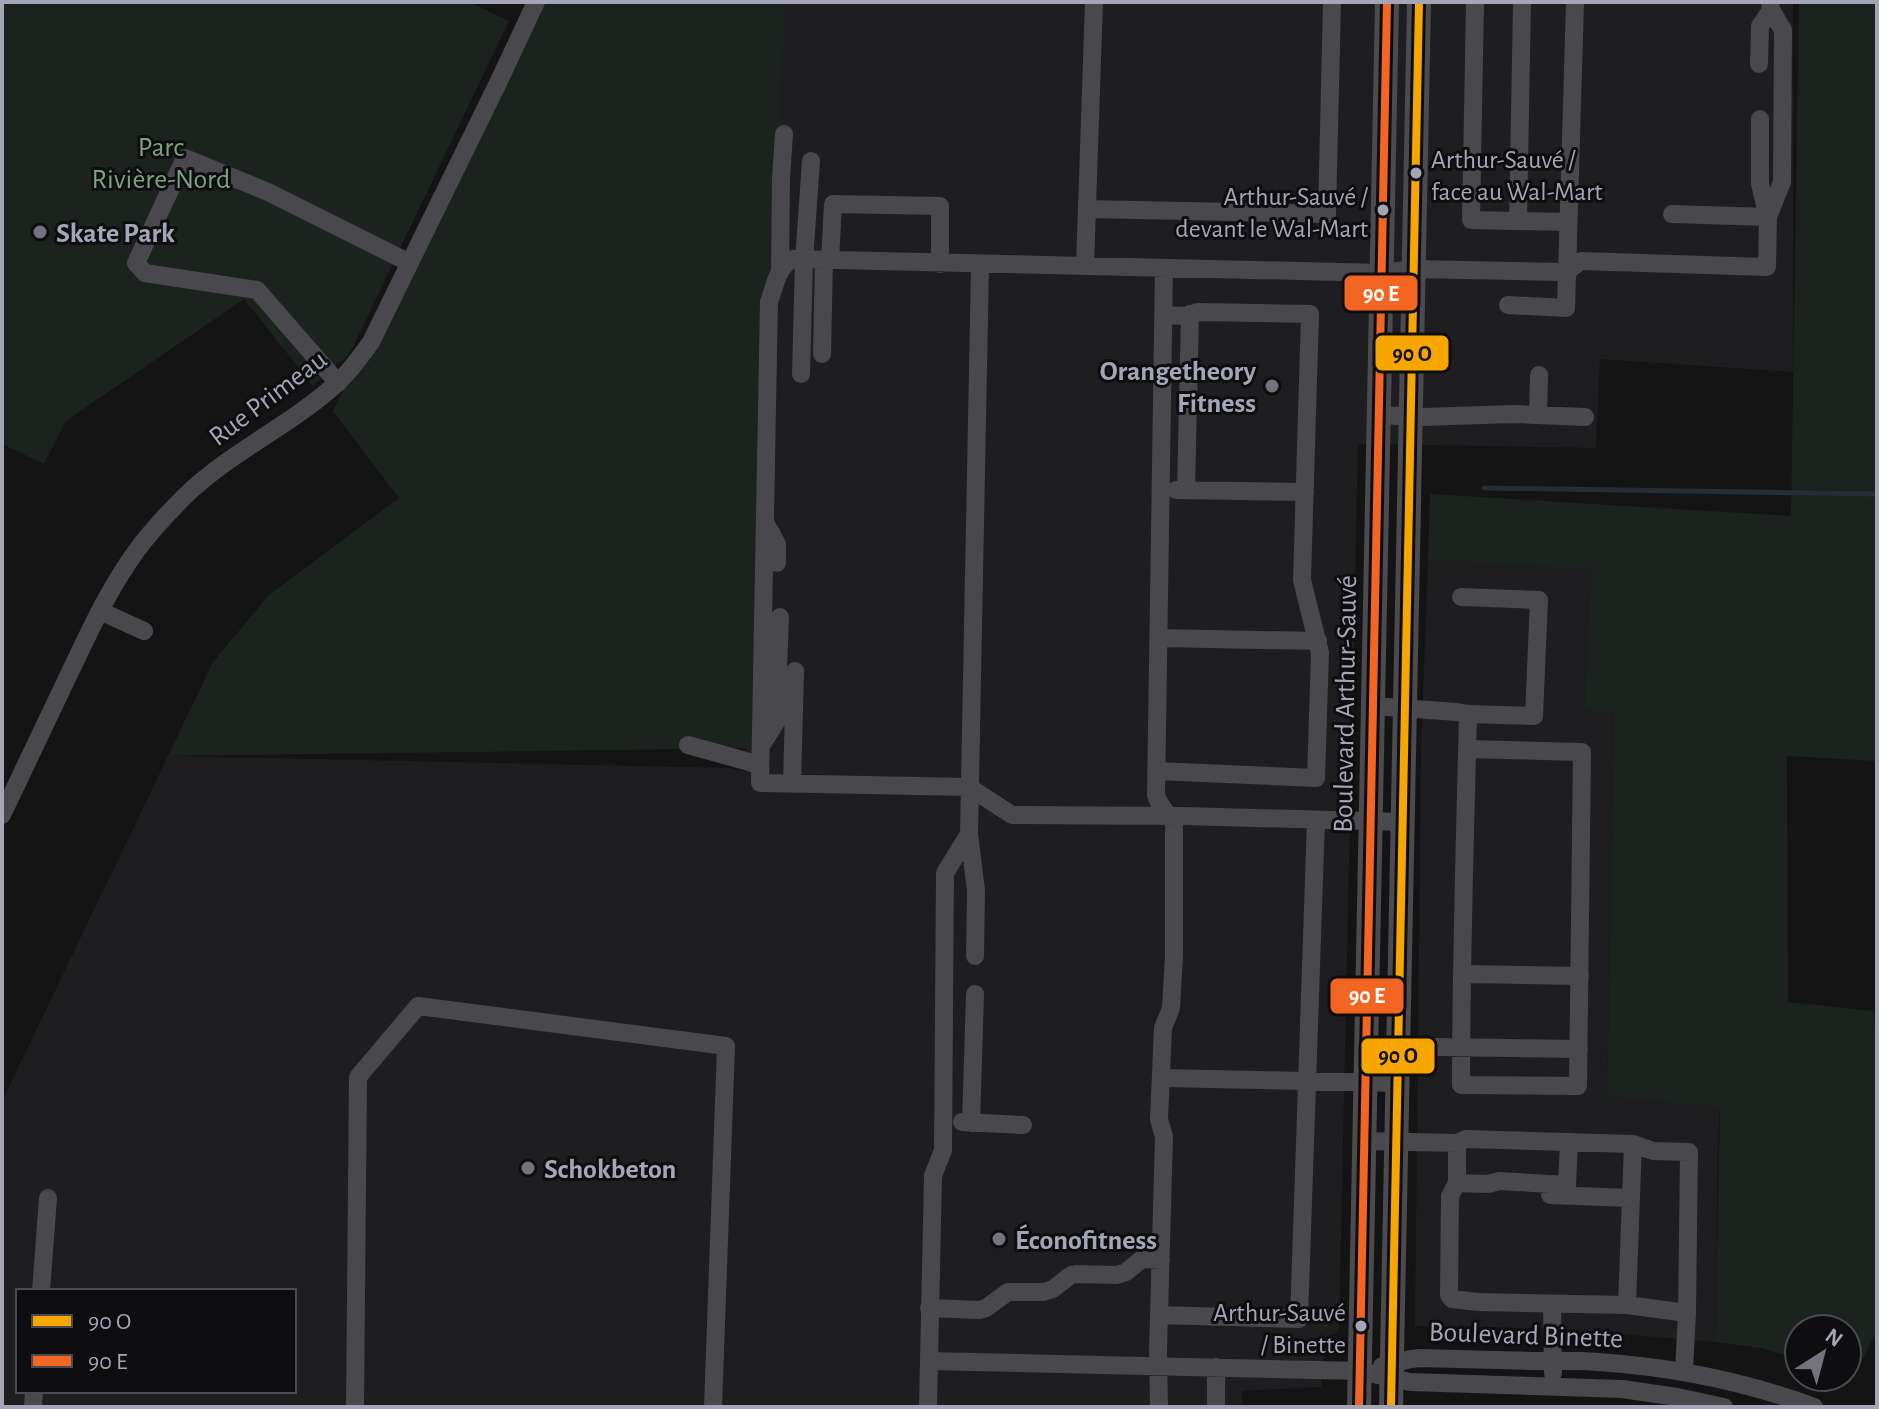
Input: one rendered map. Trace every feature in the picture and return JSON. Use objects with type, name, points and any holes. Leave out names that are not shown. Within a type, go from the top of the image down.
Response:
[{"type":"main road","name":"Boulevard Arthur-Sauvé","points":[[1359,1407],[1387,2]]},
{"type":"main road","points":[[1391,1407],[1402,1370],[1396,1141],[1419,2]]},
{"type":"street","name":"Rue Primeau","points":[[2,815],[8,787],[120,574],[138,549],[188,493],[338,383],[371,342],[536,2]]},
{"type":"street","points":[[1085,266],[1094,2]]},
{"type":"street","points":[[1087,209],[1327,214],[1332,2]]},
{"type":"street","points":[[1475,2],[1471,220],[1567,222]]},
{"type":"street","points":[[1518,221],[1522,2]]},
{"type":"street","points":[[1508,305],[1566,308],[1575,2]]},
{"type":"street","points":[[1759,64],[1760,26],[1771,6]]},
{"type":"street","points":[[1768,217],[1782,182],[1783,30],[1771,6]]},
{"type":"street","points":[[780,271],[793,259],[1382,273],[1414,269],[1566,272],[1581,261],[1767,267],[1768,217],[1760,184],[1760,119]]},
{"type":"street","points":[[784,134],[780,271],[769,302],[760,783],[969,787],[1012,815],[1403,822]]},
{"type":"street","points":[[338,383],[257,290],[145,273],[136,263],[185,158],[268,192],[410,263]]},
{"type":"street","points":[[801,374],[811,161]]},
{"type":"street","points":[[822,354],[833,204],[940,206],[940,264]]},
{"type":"street","points":[[1672,214],[1768,217]]},
{"type":"street","points":[[975,956],[976,890],[969,834],[969,787],[980,265]]},
{"type":"street","points":[[1159,1407],[1164,1137],[1159,1119],[1163,1028],[1171,1008],[1174,956],[1174,828],[1170,816],[1157,801],[1156,771],[1164,268]]},
{"type":"street","points":[[1156,771],[1316,778],[1320,653],[1302,580],[1310,314],[1198,312],[1164,315]]},
{"type":"street","points":[[1186,490],[1190,314]]},
{"type":"street","points":[[1538,415],[1539,375]]},
{"type":"street","points":[[1378,415],[1585,417]]},
{"type":"street","points":[[1161,489],[1305,492]]},
{"type":"street","points":[[764,520],[777,544],[777,563]]},
{"type":"street","points":[[1461,597],[1539,600],[1532,751]]},
{"type":"street","points":[[100,611],[144,631]]},
{"type":"street","points":[[760,756],[776,722],[780,617]]},
{"type":"street","points":[[1159,638],[1318,641]]},
{"type":"street","points":[[792,783],[795,671]]},
{"type":"street","points":[[1373,706],[1534,716]]},
{"type":"street","points":[[1467,749],[1582,752],[1578,1086],[1461,1085],[1461,1047],[1463,974],[1467,749],[1468,714]]},
{"type":"street","points":[[688,745],[760,756]]},
{"type":"street","points":[[1159,1315],[1299,1319],[1316,820]]},
{"type":"street","points":[[928,1407],[933,1176],[943,1150],[945,873],[969,834]]},
{"type":"street","points":[[1463,974],[1580,976]]},
{"type":"street","points":[[971,1123],[975,994]]},
{"type":"street","points":[[355,1407],[358,1077],[418,1006],[726,1046],[713,1407]]},
{"type":"street","points":[[1367,1046],[1579,1049]]},
{"type":"street","points":[[1161,1078],[1397,1083]]},
{"type":"street","points":[[943,1122],[1023,1125]]},
{"type":"street","points":[[1364,1141],[1457,1143],[1466,1139],[1633,1144],[1653,1151],[1689,1152],[1684,1371]]},
{"type":"street","points":[[1457,1183],[1488,1184],[1499,1181],[1567,1185],[1569,1142]]},
{"type":"street","points":[[1457,1143],[1457,1183],[1450,1196],[1450,1297],[1456,1301],[1627,1305],[1687,1313]]},
{"type":"street","points":[[1627,1305],[1633,1144]]},
{"type":"street","points":[[1488,1184],[1508,1193],[1631,1198]]},
{"type":"street","points":[[41,1289],[48,1198]]},
{"type":"street","points":[[929,1308],[977,1311],[1008,1292],[1044,1292],[1075,1274],[1117,1275],[1142,1259],[1161,1260]]},
{"type":"street","points":[[1552,1304],[1553,1386]]},
{"type":"street","name":"Boulevard Binette","points":[[930,1361],[1359,1371],[1552,1360],[1684,1371],[1814,1407]]},
{"type":"street","points":[[1216,1367],[1216,1407]]},
{"type":"street","name":"Boulevard Binette","points":[[1402,1370],[1553,1386],[1622,1389],[1717,1406]]},
{"type":"street","points":[[1717,1406],[1720,1379]]},
{"type":"shaded area","points":[[779,2],[1793,2],[1793,372],[1600,359],[1596,448],[1358,444],[1339,1330],[1324,1341],[1321,1387],[1242,1391],[1242,1407],[2,1407],[2,1101],[168,756],[730,768],[744,771]]},
{"type":"shaded area","points":[[1428,561],[1591,567],[1584,709],[1614,712],[1607,1096],[1720,1107],[1715,1342],[1559,1329],[1415,1326],[1421,751]]},
{"type":"green space","name":"Parc Rivière-Nord","points":[[2,2],[470,2],[509,21],[350,353],[313,386],[244,299],[66,421],[44,464],[2,444]]},
{"type":"green space","points":[[530,2],[784,2],[760,748],[168,756],[213,662],[269,595],[399,498],[333,411]]},
{"type":"green space","points":[[1799,2],[1877,2],[1877,761],[1787,756],[1788,1002],[1874,1011],[1877,1330],[1863,1358],[1863,1313],[1783,1313],[1783,1354],[1715,1342],[1720,1107],[1607,1097],[1614,713],[1584,709],[1591,568],[1428,561],[1430,494],[1791,516]]},
{"type":"waterway","points":[[1484,488],[1877,494]]},
{"type":"transit line","points":[[1359,1407],[1387,2]]},
{"type":"transit line","points":[[1391,1407],[1419,2]]},
{"type":"place","name":"Arthur-Sauvé / face au Wal-Mart","points":[[1416,173]]},
{"type":"place","name":"Arthur-Sauvé / devant le Wal-Mart","points":[[1383,210]]},
{"type":"place","name":"Skate Park","points":[[40,232]]},
{"type":"place","name":"Orangetheory Fitness","points":[[1272,386]]},
{"type":"place","name":"Schokbeton","points":[[528,1168]]},
{"type":"place","name":"Éconofitness","points":[[999,1239]]},
{"type":"place","name":"Arthur-Sauvé / Binette","points":[[1361,1326]]}]
